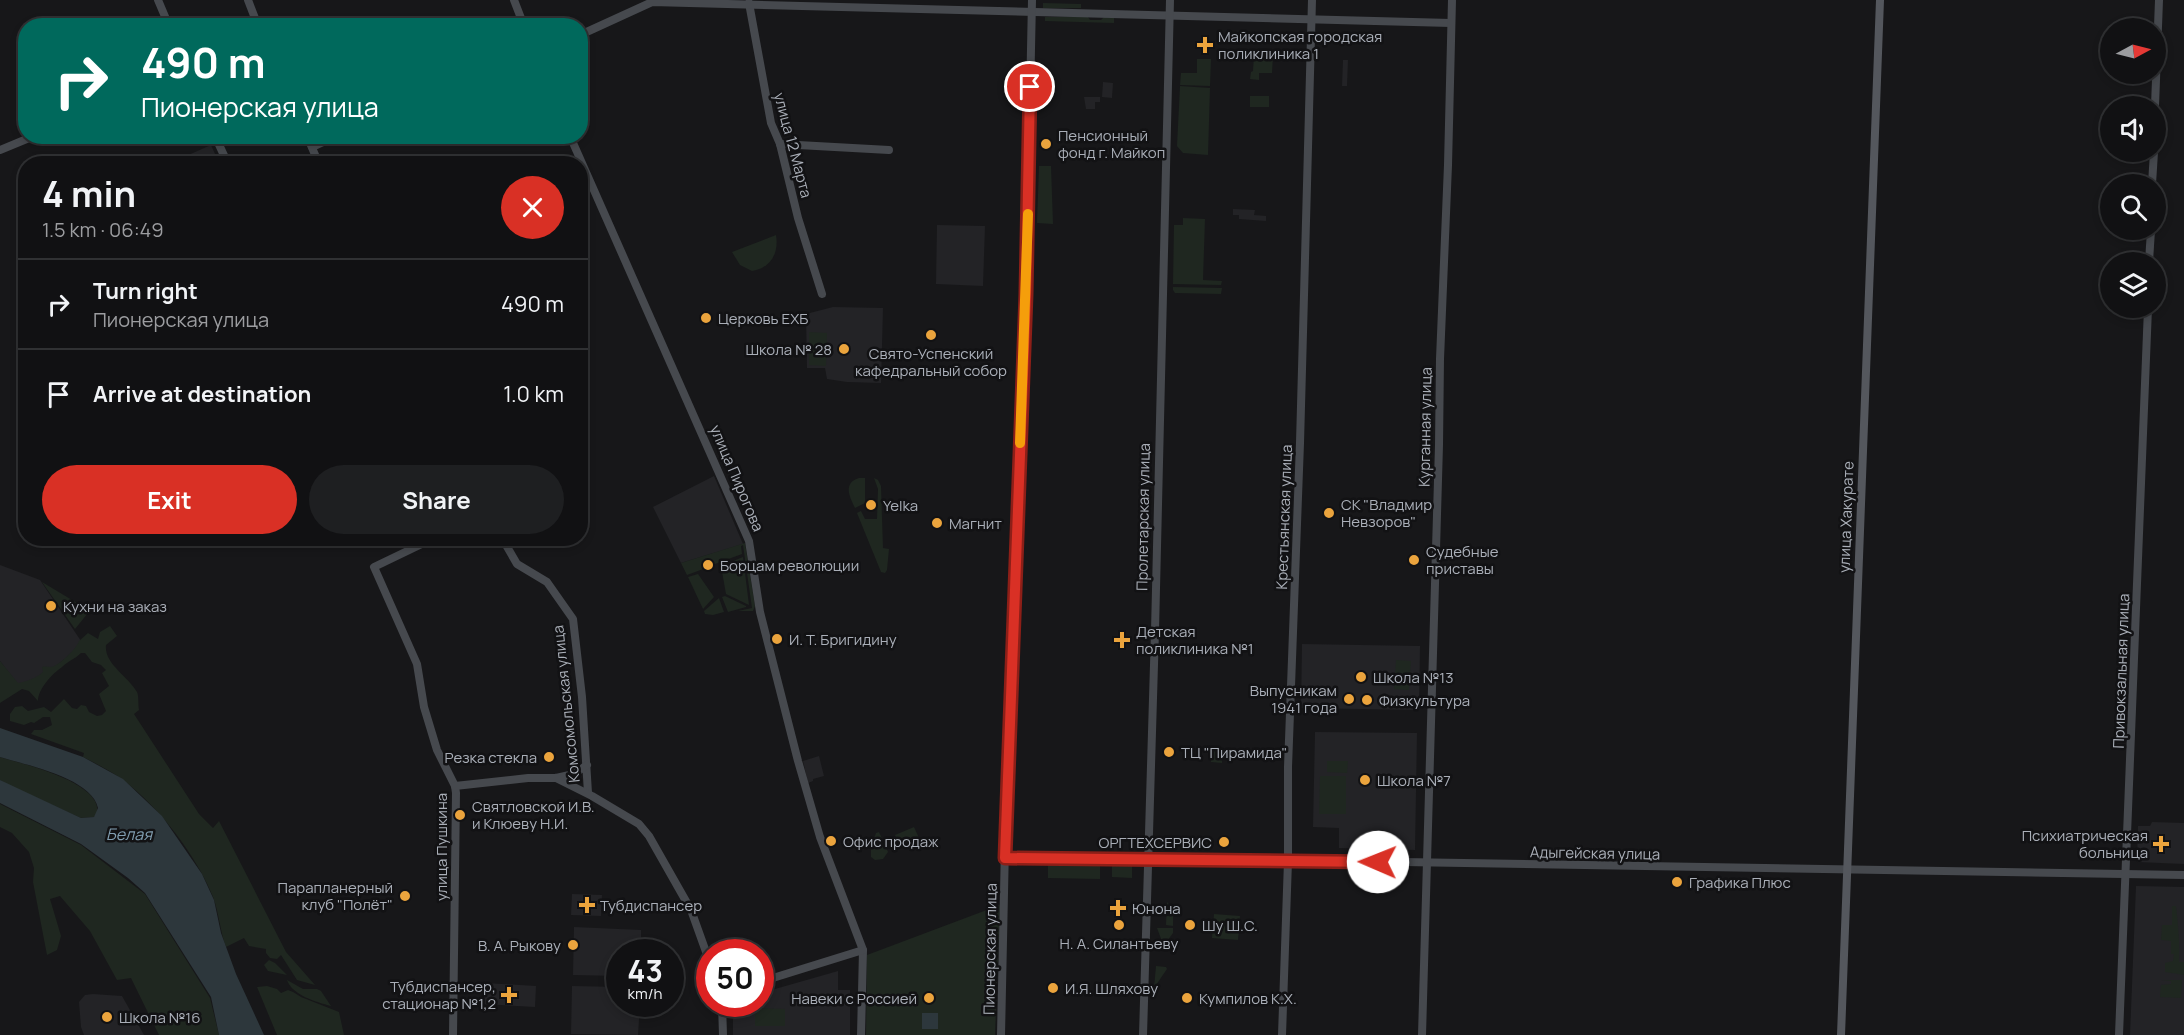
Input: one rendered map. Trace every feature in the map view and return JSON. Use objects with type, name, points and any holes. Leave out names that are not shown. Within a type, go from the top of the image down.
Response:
[{"type":"main road","name":"улица Хакурате","points":[[1840,1035],[1880,0]]},
{"type":"street","points":[[158,0],[166,18]]},
{"type":"street","points":[[248,0],[255,18]]},
{"type":"street","points":[[514,0],[521,18]]},
{"type":"street","name":"Пионерская улица","points":[[1001,1035],[1005,858],[1026,294],[1032,0]]},
{"type":"street","name":"Пролетарская улица","points":[[1143,1035],[1170,0]]},
{"type":"street","name":"Крестьянская улица","points":[[1282,1035],[1311,0]]},
{"type":"street","name":"Курганная улица","points":[[1422,1035],[1452,0]]},
{"type":"street","points":[[2155,96],[2159,0]]},
{"type":"street","points":[[588,31],[652,2],[749,2],[1031,14],[1170,15],[1451,23]]},
{"type":"street","name":"улица 12 Марта","points":[[749,2],[771,123],[780,144],[798,218],[822,294]]},
{"type":"street","points":[[0,150],[18,143]]},
{"type":"street","points":[[311,144],[316,156]]},
{"type":"street","points":[[312,147],[319,144]]},
{"type":"street","points":[[780,144],[889,150]]},
{"type":"street","name":"улица Пирогова","points":[[588,177],[749,542],[760,612],[798,761],[820,837],[863,950]]},
{"type":"street","name":"Привокзальная улица","points":[[2119,1035],[2148,318]]},
{"type":"street","name":"улица Пушкина","points":[[415,546],[374,567],[417,664],[430,728],[437,750],[455,786],[453,1035]]},
{"type":"street","name":"Комсомольская улица","points":[[507,546],[517,564],[547,582],[573,619],[588,794]]},
{"type":"street","points":[[455,786],[528,777],[556,778],[574,774],[587,765]]},
{"type":"street","points":[[556,778],[639,824],[649,837],[691,910],[701,939]]},
{"type":"street","name":"Адыгейская улица","points":[[1005,858],[2184,875]]},
{"type":"street","points":[[774,978],[863,950],[861,1035]]},
{"type":"street","points":[[722,1017],[723,1035]]},
{"type":"shaded area","points":[[1043,3],[1081,4],[1081,8],[1043,8]]},
{"type":"shaded area","points":[[1045,17],[1088,17],[1090,20],[1101,20],[1104,17],[1114,18],[1114,23],[1045,21]]},
{"type":"shaded area","points":[[1254,55],[1273,55],[1272,73],[1259,73],[1259,80],[1250,79]]},
{"type":"shaded area","points":[[1197,59],[1211,59],[1210,86],[1180,85],[1181,73],[1197,73]]},
{"type":"shaded area","points":[[1343,60],[1348,60],[1347,86],[1342,86]]},
{"type":"shaded area","points":[[1103,82],[1113,83],[1112,98],[1102,97]]},
{"type":"shaded area","points":[[1180,86],[1210,88],[1208,155],[1183,153],[1177,146]]},
{"type":"shaded area","points":[[1250,96],[1269,96],[1269,107],[1250,107]]},
{"type":"shaded area","points":[[1084,97],[1100,97],[1100,102],[1095,102],[1095,109],[1086,109]]},
{"type":"shaded area","points":[[211,145],[216,156],[186,156]]},
{"type":"shaded area","points":[[1039,166],[1051,166],[1053,224],[1037,223]]},
{"type":"shaded area","points":[[1233,209],[1255,210],[1254,215],[1266,216],[1266,221],[1239,219],[1239,215],[1233,215]]},
{"type":"shaded area","points":[[1183,218],[1205,219],[1203,280],[1222,281],[1221,285],[1173,284],[1174,225],[1183,225]]},
{"type":"shaded area","points":[[937,225],[985,226],[983,286],[936,284]]},
{"type":"shaded area","points":[[776,235],[775,254],[769,263],[759,269],[752,271],[740,265],[732,252]]},
{"type":"shaded area","points":[[1173,287],[1222,288],[1221,294],[1175,293]]},
{"type":"shaded area","name":"Школа № 28","points":[[833,307],[883,308],[881,383],[827,379],[825,368],[807,368],[806,314]]},
{"type":"shaded area","points":[[809,332],[827,333],[826,366],[809,365]]},
{"type":"shaded area","points":[[714,476],[743,544],[681,563],[653,507]]},
{"type":"shaded area","points":[[865,478],[865,503],[855,508],[849,495],[849,487],[854,480]]},
{"type":"shaded area","points":[[874,478],[881,486],[883,548],[889,549],[885,573],[881,572],[857,513],[861,511],[865,519],[877,519],[878,489]]},
{"type":"shaded area","points":[[745,543],[755,606],[753,611],[738,611],[752,608],[743,545],[741,546],[742,554],[712,565],[711,561],[705,563],[706,568],[687,575],[681,563]]},
{"type":"shaded area","points":[[743,557],[749,605],[726,594],[721,566]]},
{"type":"shaded area","points":[[0,565],[40,580],[83,644],[44,676],[19,686],[0,661]]},
{"type":"shaded area","points":[[698,574],[714,597],[703,609],[688,577]]},
{"type":"shaded area","points":[[42,582],[87,609],[92,608],[75,629]]},
{"type":"shaded area","points":[[725,596],[746,607],[728,612],[722,597]]},
{"type":"shaded area","points":[[719,598],[724,612],[713,615],[705,614],[704,611]]},
{"type":"shaded area","points":[[110,626],[117,636],[106,645],[106,652],[113,664],[137,692],[139,710],[134,714],[199,814],[213,828],[219,821],[286,952],[315,985],[297,980],[281,955],[277,959],[270,958],[266,949],[249,946],[244,938],[226,947],[213,897],[197,865],[176,833],[137,791],[114,774],[83,757],[84,753],[31,734],[34,730],[42,730],[52,725],[50,717],[43,717],[34,723],[24,725],[10,721],[10,714],[15,707],[22,706],[28,711],[44,707],[51,712],[64,699],[72,708],[86,706],[89,712],[97,716],[102,715],[106,711],[99,694],[109,686],[102,673],[106,670],[101,665],[92,662],[85,653],[81,653],[64,665],[50,678],[40,692],[38,701],[29,691],[22,689],[0,703],[0,661],[18,683],[25,682],[41,674],[42,667],[54,666],[63,660],[88,633],[98,639],[100,632]]},
{"type":"shaded area","name":"Школа №13","points":[[1302,644],[1420,646],[1419,710],[1301,708]]},
{"type":"shaded area","points":[[1396,660],[1411,661],[1409,690],[1394,689]]},
{"type":"shaded area","name":"Школа №7","points":[[1315,732],[1417,733],[1415,850],[1339,848],[1339,828],[1313,827]]},
{"type":"shaded area","points":[[1211,747],[1223,748],[1222,763],[1211,762]]},
{"type":"shaded area","points":[[819,756],[824,776],[808,783],[803,761]]},
{"type":"shaded area","points":[[0,757],[59,776],[75,784],[88,793],[96,803],[97,814],[94,817],[81,818],[10,786],[0,780]]},
{"type":"shaded area","points":[[1327,761],[1348,761],[1347,773],[1327,772]]},
{"type":"shaded area","points":[[1320,776],[1346,776],[1346,814],[1319,814]]},
{"type":"shaded area","points":[[0,804],[81,845],[145,894],[210,998],[219,1035],[159,1035],[131,978],[117,980],[90,931],[60,896],[50,899],[61,936],[57,950],[47,955],[33,882],[34,868],[29,852],[12,833],[0,827]]},
{"type":"shaded area","name":"Психиатрическая больница","points":[[2152,822],[2184,823],[2184,864],[2137,862],[2138,826],[2150,826]]},
{"type":"shaded area","points":[[914,827],[919,838],[899,846],[895,835]]},
{"type":"shaded area","points":[[879,832],[888,852],[883,859],[875,860],[871,857],[871,848],[876,833]]},
{"type":"shaded area","points":[[1048,864],[1100,865],[1100,879],[1048,878]]},
{"type":"shaded area","points":[[1112,866],[1132,866],[1132,878],[1112,877]]},
{"type":"shaded area","points":[[2136,886],[2184,887],[2184,1035],[2130,1035]]},
{"type":"shaded area","name":"Тубдиспансер","points":[[572,894],[602,895],[601,916],[571,915]]},
{"type":"shaded area","points":[[1167,902],[1173,909],[1173,926],[1166,925]]},
{"type":"shaded area","points":[[1000,905],[995,1035],[866,1035],[867,955]]},
{"type":"shaded area","points":[[2172,906],[2176,906],[2179,962],[2184,962],[2184,975],[2165,972],[2165,963],[2173,961],[2174,954],[2171,954],[2171,941],[2161,940],[2162,925],[2172,925]]},
{"type":"shaded area","points":[[1214,914],[1240,916],[1238,940],[1212,938]]},
{"type":"shaded area","points":[[574,927],[641,930],[641,939],[606,939],[606,976],[573,975]]},
{"type":"shaded area","points":[[1157,928],[1173,928],[1173,933],[1165,944],[1163,944]]},
{"type":"shaded area","points":[[269,960],[287,975],[268,971],[264,965]]},
{"type":"shaded area","points":[[1156,966],[1167,969],[1154,988]]},
{"type":"shaded area","points":[[838,971],[838,990],[850,990],[850,1035],[733,1035],[733,1017],[774,1017],[774,989]]},
{"type":"shaded area","points":[[287,980],[303,989],[321,991],[331,1006],[299,994]]},
{"type":"shaded area","points":[[2161,980],[2182,980],[2181,998],[2160,997],[2161,985],[2171,984],[2171,981]]},
{"type":"shaded area","name":"Тубдиспансер, стационар №1,2","points":[[485,983],[536,986],[535,1007],[482,1004]]},
{"type":"shaded area","points":[[267,986],[281,993],[288,990],[339,1012],[344,1035],[277,1035],[257,987]]},
{"type":"shaded area","points":[[572,986],[606,987],[606,1017],[639,1017],[638,1035],[571,1034]]},
{"type":"shaded area","name":"Школа №16","points":[[85,995],[122,996],[144,1035],[84,1035],[79,1002]]},
{"type":"shaded area","points":[[774,1009],[785,1009],[785,1026],[755,1026],[755,1017],[774,1017]]},
{"type":"water","name":"Белая","points":[[0,728],[83,757],[123,779],[162,816],[202,874],[214,900],[221,933],[236,974],[264,1035],[219,1035],[211,997],[145,893],[81,844],[0,803],[0,780],[81,818],[94,817],[98,808],[84,788],[71,781],[56,774],[0,757]]},
{"type":"water","points":[[922,1013],[938,1013],[938,1029],[922,1029]]},
{"type":"slow traffic","points":[[1020,443],[1028,214]]},
{"type":"place","name":"Майкопская городская поликлиника 1","points":[[1205,45]]},
{"type":"place","name":"Пенсионный фонд г. Майкоп","points":[[1046,144]]},
{"type":"place","name":"Церковь ЕХБ","points":[[706,318]]},
{"type":"place","name":"Свято-Успенский кафедральный собор","points":[[931,335]]},
{"type":"place","name":"Школа № 28","points":[[844,349]]},
{"type":"place","name":"Yelka","points":[[871,505]]},
{"type":"place","name":"СК \"Владмир Невзоров\"","points":[[1329,513]]},
{"type":"place","name":"Магнит","points":[[937,523]]},
{"type":"place","name":"Судебные приставы","points":[[1414,560]]},
{"type":"place","name":"Борцам революции","points":[[708,565]]},
{"type":"place","name":"Кухни на заказ","points":[[51,606]]},
{"type":"place","name":"И. Т. Бригидину","points":[[777,639]]},
{"type":"place","name":"Детская поликлиника №1","points":[[1122,640]]},
{"type":"place","name":"Школа №13","points":[[1361,677]]},
{"type":"place","name":"Выпусникам 1941 года","points":[[1349,699]]},
{"type":"place","name":"Физкультура","points":[[1367,700]]},
{"type":"place","name":"ТЦ \"Пирамида\"","points":[[1169,752]]},
{"type":"place","name":"Резка стекла","points":[[549,757]]},
{"type":"place","name":"Школа №7","points":[[1365,780]]},
{"type":"place","name":"Святловской И.В. и Клюеву Н.И.","points":[[460,815]]},
{"type":"place","name":"Офис продаж","points":[[831,841]]},
{"type":"place","name":"ОРГТЕХСЕРВИС","points":[[1224,842]]},
{"type":"place","name":"Психиатрическая больница","points":[[2161,844]]},
{"type":"place","name":"Графика Плюс","points":[[1677,882]]},
{"type":"place","name":"Парапланерный клуб \"Полёт\"","points":[[405,896]]},
{"type":"place","name":"Тубдиспансер","points":[[587,905]]},
{"type":"place","name":"Юнона","points":[[1118,908]]},
{"type":"place","name":"Н. А. Силантьеву","points":[[1119,925]]},
{"type":"place","name":"Шу Ш.С.","points":[[1190,925]]},
{"type":"place","name":"В. А. Рыкову","points":[[573,945]]},
{"type":"place","name":"И.Я. Шляхову","points":[[1053,988]]},
{"type":"place","name":"Тубдиспансер, стационар №1,2","points":[[509,995]]},
{"type":"place","name":"Навеки с Россией","points":[[929,998]]},
{"type":"place","name":"Кумпилов К.Х.","points":[[1187,998]]},
{"type":"place","name":"Школа №16","points":[[107,1017]]},
{"type":"route","points":[[1030,87],[1026,294],[1005,858],[1378,862]]}]
